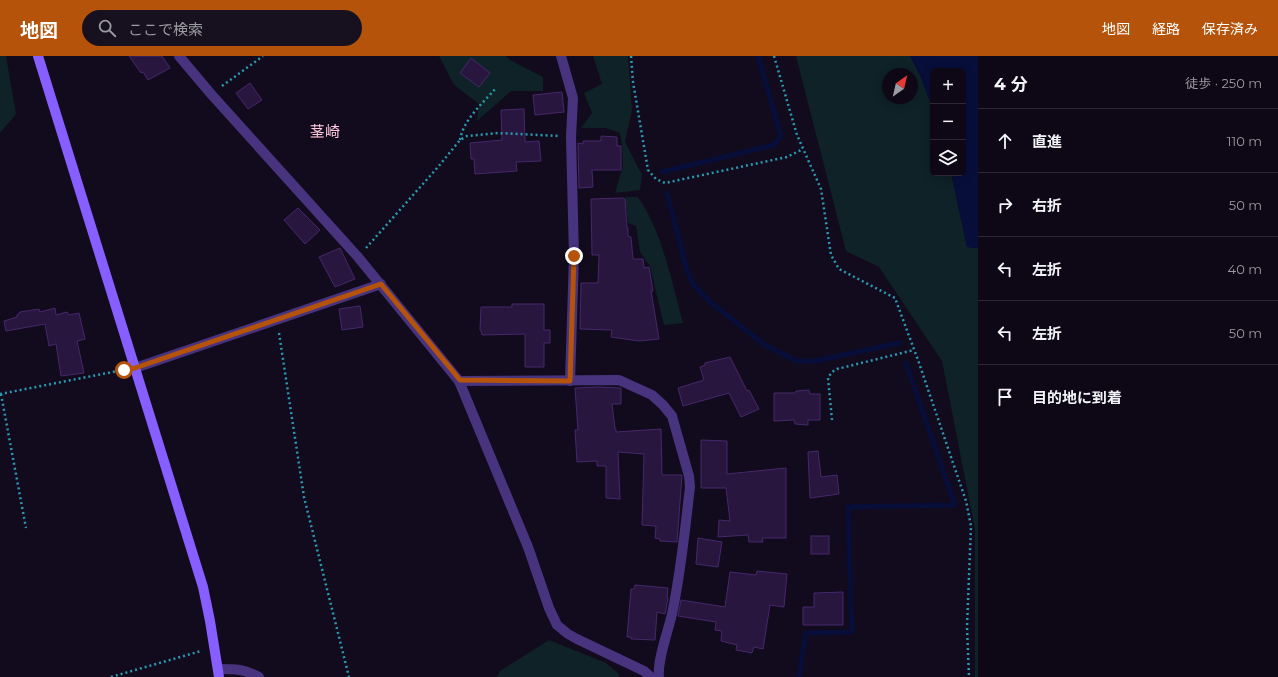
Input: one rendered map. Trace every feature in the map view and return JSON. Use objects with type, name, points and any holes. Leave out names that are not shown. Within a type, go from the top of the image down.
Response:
[{"type":"street","points":[[38,56],[203,587],[219,673],[238,669],[246,670],[259,677]]},
{"type":"street","points":[[179,56],[211,94],[358,257],[460,380],[528,547],[549,608],[557,625],[573,637],[644,671],[651,677]]},
{"type":"street","points":[[561,56],[573,98],[571,137],[574,256],[570,381]]},
{"type":"street","points":[[135,368],[381,284]]},
{"type":"street","points":[[460,380],[619,380],[652,395],[672,416],[689,476],[690,487],[679,571],[672,613],[661,659],[659,677]]},
{"type":"path","points":[[211,94],[263,56]]},
{"type":"path","points":[[631,56],[633,82],[648,170],[656,179],[665,183],[787,157],[803,149]]},
{"type":"path","points":[[774,56],[797,135],[821,189],[832,255],[838,268],[895,298],[966,501],[971,526],[967,627],[969,677]]},
{"type":"path","points":[[460,140],[465,124],[496,88]]},
{"type":"path","points":[[358,257],[460,140],[467,136],[498,133],[571,137]]},
{"type":"path","points":[[277,319],[304,497],[349,677]]},
{"type":"path","points":[[832,420],[828,378],[832,372],[837,369],[914,350]]},
{"type":"path","points":[[26,528],[0,394],[135,368]]},
{"type":"path","points":[[111,677],[170,659],[215,648]]},
{"type":"green space","points":[[0,56],[6,56],[16,114],[0,133]]},
{"type":"green space","points":[[439,56],[506,56],[510,60],[543,77],[543,91],[511,91],[477,121],[479,104],[454,85]]},
{"type":"green space","points":[[593,56],[628,56],[632,110],[625,142],[642,175],[640,190],[615,193],[623,166],[620,133],[606,128],[581,128],[592,113],[584,93],[602,84]]},
{"type":"green space","points":[[796,56],[910,56],[916,68],[882,68],[882,104],[918,104],[918,71],[930,102],[930,176],[952,176],[967,247],[978,248],[978,677],[975,677],[975,529],[942,361],[879,267],[846,251]]},
{"type":"green space","points":[[625,197],[638,197],[654,225],[660,241],[683,323],[664,325],[650,266],[640,252],[636,226],[628,223]]},
{"type":"green space","points":[[549,640],[606,663],[619,674],[619,677],[497,677],[500,671]]},
{"type":"shaded area","points":[[910,56],[978,56],[978,248],[967,247],[952,176],[966,176],[966,68],[930,68],[930,102],[918,68],[916,68]]},
{"type":"building","points":[[129,56],[162,56],[170,68],[148,80]]},
{"type":"building","points":[[471,58],[490,73],[479,87],[460,73]]},
{"type":"building","points":[[250,83],[262,100],[248,109],[236,93]]},
{"type":"building","points":[[562,92],[564,112],[535,115],[533,95]]},
{"type":"building","points":[[524,109],[525,142],[539,141],[541,161],[516,162],[517,171],[475,174],[474,159],[471,159],[470,143],[502,140],[501,110]]},
{"type":"building","points":[[601,136],[617,137],[617,146],[621,146],[621,170],[592,170],[593,187],[579,188],[578,143],[583,144],[583,141],[601,141]]},
{"type":"building","points":[[591,199],[625,199],[628,236],[631,237],[633,259],[643,259],[644,268],[649,267],[653,291],[651,291],[659,339],[639,341],[611,337],[612,330],[580,329],[581,283],[598,283],[599,255],[592,255]]},
{"type":"building","points":[[298,208],[320,230],[305,244],[284,220]]},
{"type":"building","points":[[340,248],[355,279],[335,287],[319,257]]},
{"type":"building","points":[[512,304],[544,304],[544,330],[550,330],[550,343],[544,343],[544,367],[525,367],[525,334],[482,335],[480,330],[481,307],[512,307]]},
{"type":"building","points":[[360,306],[363,327],[342,330],[339,309]]},
{"type":"building","points":[[55,308],[56,315],[67,312],[69,315],[79,313],[85,339],[77,341],[84,373],[61,376],[56,344],[49,346],[45,324],[6,331],[4,321],[17,317],[20,312],[39,309],[40,312]]},
{"type":"building","points":[[730,357],[747,391],[749,390],[759,409],[741,417],[729,393],[683,406],[678,388],[704,380],[700,367],[705,365],[705,363]]},
{"type":"building","points":[[575,388],[621,388],[621,404],[612,404],[616,432],[661,429],[662,475],[682,475],[677,542],[660,541],[660,539],[655,538],[656,526],[642,525],[644,454],[618,452],[620,499],[606,498],[606,466],[597,466],[597,461],[577,462],[575,430],[578,430]]},
{"type":"building","points":[[809,390],[810,394],[820,394],[820,420],[808,420],[808,425],[795,424],[794,420],[774,421],[774,393],[794,393],[796,391]]},
{"type":"building","points":[[701,440],[727,441],[727,474],[786,468],[786,538],[762,538],[763,542],[749,542],[748,535],[718,537],[719,520],[730,521],[726,488],[701,488]]},
{"type":"building","points":[[818,451],[821,477],[837,475],[839,494],[810,498],[808,452]]},
{"type":"building","points":[[811,536],[829,536],[829,554],[811,554]]},
{"type":"building","points":[[698,538],[722,542],[718,567],[696,564]]},
{"type":"building","points":[[757,571],[787,574],[784,607],[770,605],[763,649],[754,647],[752,653],[736,650],[737,645],[721,641],[722,631],[715,630],[716,622],[678,616],[681,600],[725,607],[730,572],[756,575]]},
{"type":"building","points":[[635,585],[668,588],[665,614],[657,612],[655,640],[631,639],[631,637],[627,637],[631,589],[634,589]]},
{"type":"building","points":[[843,592],[843,625],[803,625],[803,607],[814,607],[814,593]]},
{"type":"waterway","points":[[662,172],[774,145],[781,136],[758,56]]},
{"type":"waterway","points":[[667,193],[687,270],[693,284],[710,302],[765,345],[797,361],[815,361],[900,343]]},
{"type":"waterway","points":[[799,677],[806,633],[852,632],[848,507],[955,505],[906,363]]},
{"type":"district","name":"茎崎","points":[[325,132]]},
{"type":"route","points":[[124,370],[135,368],[381,284],[460,380],[570,381],[574,256]]}]
